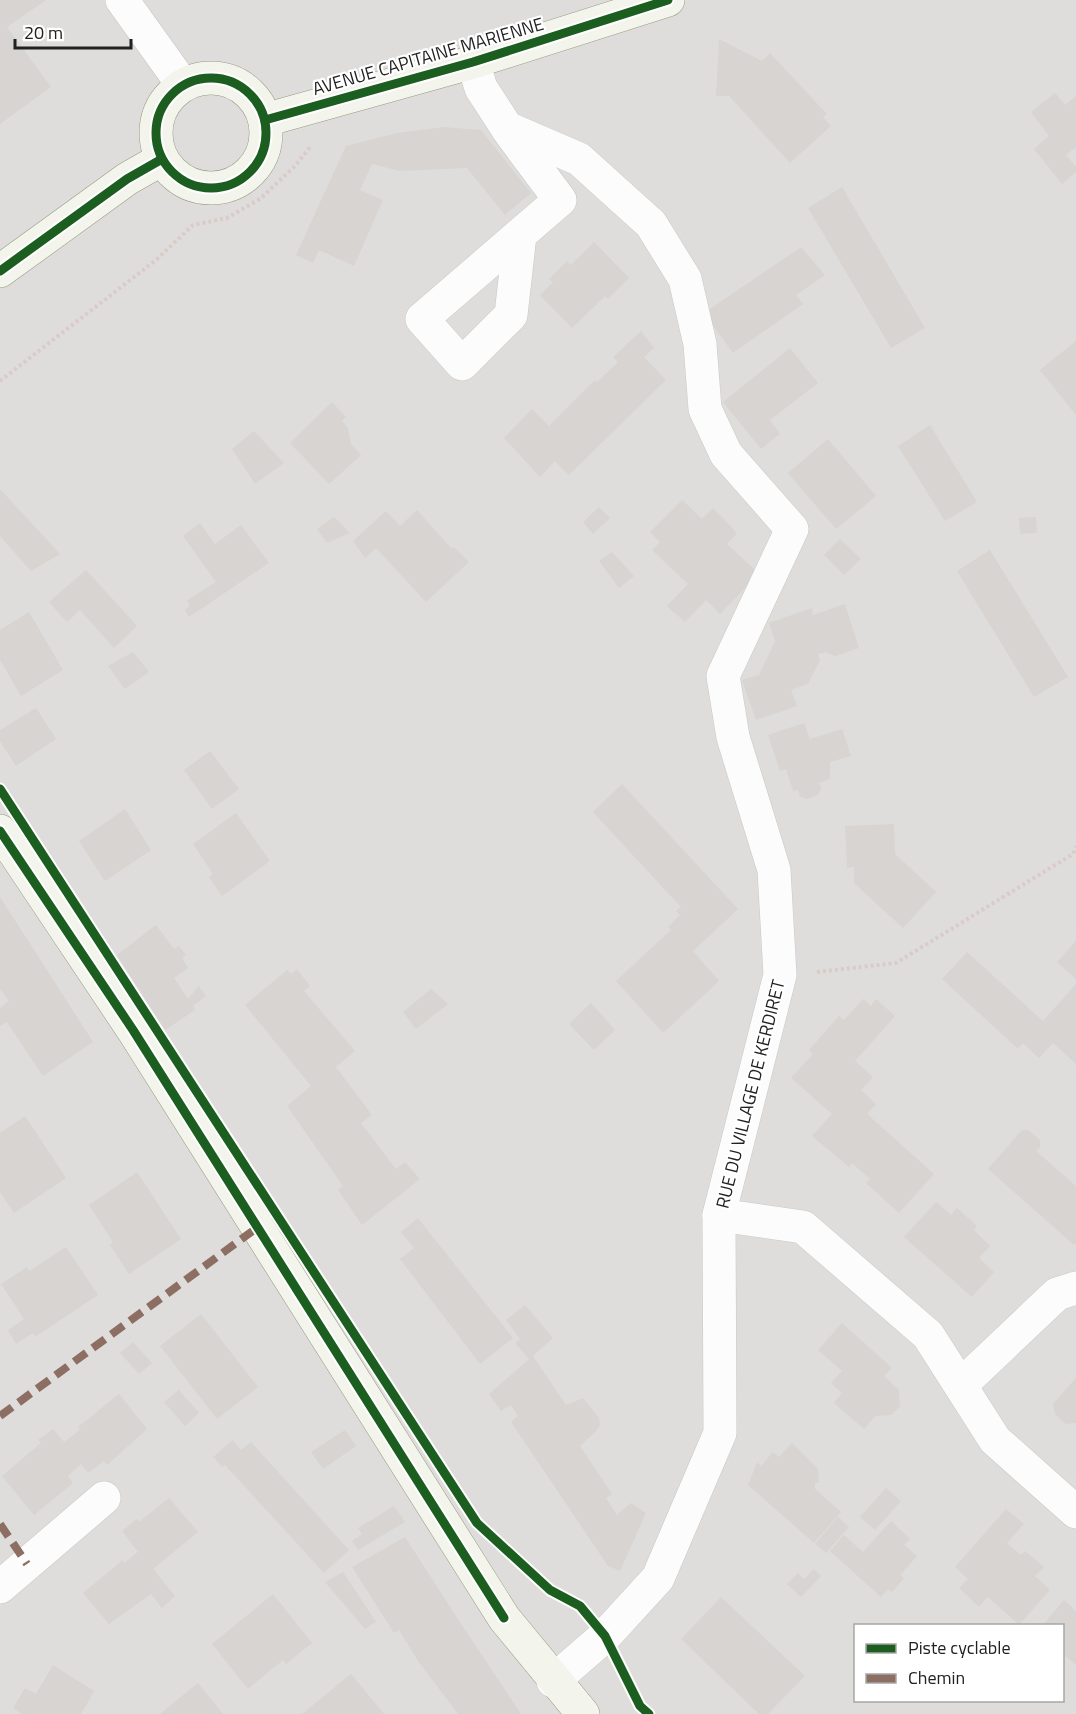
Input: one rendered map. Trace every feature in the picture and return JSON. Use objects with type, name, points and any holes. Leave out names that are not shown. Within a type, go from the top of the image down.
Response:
[{"type":"street","points":[[122,0],[183,85]]},
{"type":"street","name":"AVENUE CAPITAINE MARIENNE","points":[[265,120],[473,62],[668,0]]},
{"type":"street","points":[[473,62],[481,88],[507,128],[560,200],[520,235]]},
{"type":"street","points":[[216,78],[232,82],[248,91],[258,104],[265,120],[266,138],[262,155],[252,170],[239,181],[222,187],[204,188],[188,183],[173,173],[162,159],[157,143],[157,126],[161,110],[170,96],[183,85],[199,79],[216,78]]},
{"type":"street","name":"RUE DU VILLAGE DE KERDIRET","points":[[507,128],[579,159],[651,224],[685,279],[700,344],[705,409],[726,454],[792,529],[723,676],[733,737],[774,870],[780,975],[719,1215],[720,1433],[658,1578],[605,1636],[553,1681]]},
{"type":"street","points":[[0,272],[127,179],[162,159]]},
{"type":"street","points":[[0,831],[140,1040],[504,1618],[553,1681],[583,1714]]},
{"type":"street","points":[[719,1215],[804,1227],[928,1335],[962,1384],[995,1440],[1076,1512]]},
{"type":"street","points":[[962,1384],[1057,1294],[1076,1288]]},
{"type":"street","points":[[0,1587],[104,1498]]},
{"type":"path","points":[[0,381],[156,260],[193,225],[227,218],[260,199],[311,148],[306,109]]},
{"type":"path","points":[[780,975],[896,963],[1073,854],[1076,846]]},
{"type":"shaded area","points":[[0,0],[1076,0],[1076,1714],[0,1714]]},
{"type":"building","points":[[0,0],[46,0],[7,27],[51,87],[0,124]]},
{"type":"building","points":[[719,39],[762,61],[770,53],[827,114],[823,117],[831,126],[790,163],[729,96],[716,96]]},
{"type":"building","points":[[1055,93],[1065,105],[1076,96],[1076,147],[1066,155],[1076,167],[1076,172],[1062,184],[1034,149],[1049,136],[1031,112]]},
{"type":"building","points":[[444,127],[481,130],[531,193],[505,215],[467,168],[400,171],[372,164],[360,190],[383,200],[354,266],[319,250],[313,263],[296,255],[346,146],[397,133]]},
{"type":"building","points":[[842,187],[925,328],[891,348],[808,208]]},
{"type":"building","points":[[594,242],[629,278],[608,299],[605,296],[572,328],[540,295],[553,282],[549,279],[567,261],[571,265]]},
{"type":"building","points":[[801,247],[825,275],[796,295],[803,304],[733,353],[704,313]]},
{"type":"building","points":[[641,331],[654,348],[644,357],[666,380],[569,475],[555,461],[540,477],[504,438],[532,409],[549,426],[595,380],[597,382],[618,362],[613,357]]},
{"type":"building","points":[[1076,341],[1076,415],[1040,370]]},
{"type":"building","points":[[790,348],[818,383],[770,420],[780,434],[761,449],[723,402]]},
{"type":"building","points":[[332,402],[346,417],[342,421],[348,428],[351,444],[361,455],[329,484],[290,443]]},
{"type":"building","points":[[930,425],[977,502],[945,521],[898,446]]},
{"type":"building","points":[[254,431],[284,463],[255,484],[232,449]]},
{"type":"building","points":[[828,439],[876,496],[836,529],[788,473]]},
{"type":"building","points":[[0,489],[60,554],[31,571],[0,536]]},
{"type":"building","points":[[682,500],[702,519],[713,508],[737,533],[727,544],[759,574],[720,614],[706,600],[685,622],[667,606],[688,584],[652,550],[660,542],[650,532]]},
{"type":"building","points":[[599,507],[610,518],[593,534],[583,522]]},
{"type":"building","points":[[417,510],[451,548],[454,547],[469,562],[426,602],[376,548],[365,558],[353,541],[386,511],[400,526]]},
{"type":"building","points":[[334,517],[350,533],[327,543],[317,529]]},
{"type":"building","points":[[1036,517],[1037,533],[1020,534],[1019,518]]},
{"type":"building","points":[[200,523],[215,544],[241,525],[269,563],[189,617],[185,610],[190,606],[187,600],[216,582],[183,536]]},
{"type":"building","points":[[840,539],[861,559],[844,575],[824,555]]},
{"type":"building","points":[[990,550],[1068,677],[1034,697],[957,571]]},
{"type":"building","points":[[612,552],[634,576],[619,588],[599,561]]},
{"type":"building","points":[[86,570],[137,626],[114,648],[80,610],[67,622],[49,602]]},
{"type":"building","points":[[845,604],[859,648],[835,656],[826,652],[818,654],[820,660],[808,684],[791,690],[797,706],[756,720],[742,680],[759,675],[775,641],[769,623],[812,608],[813,615]]},
{"type":"building","points":[[29,612],[63,670],[21,696],[0,660],[0,630]]},
{"type":"building","points":[[133,652],[149,672],[125,689],[108,666]]},
{"type":"building","points":[[36,708],[56,739],[16,766],[0,741],[0,730]]},
{"type":"building","points":[[804,723],[810,739],[842,729],[851,756],[830,762],[830,779],[819,783],[821,788],[818,795],[806,799],[800,796],[798,790],[793,791],[786,769],[780,771],[768,735]]},
{"type":"building","points":[[210,751],[239,789],[212,809],[184,770]]},
{"type":"building","points":[[622,784],[738,909],[693,951],[719,981],[663,1033],[616,981],[671,930],[668,927],[680,915],[676,911],[681,907],[593,812]]},
{"type":"building","points":[[125,809],[151,850],[105,881],[79,841]]},
{"type":"building","points":[[236,813],[270,861],[222,896],[209,877],[213,874],[193,844]]},
{"type":"building","points":[[894,824],[895,854],[936,892],[903,928],[854,883],[854,867],[847,868],[845,826]]},
{"type":"building","points":[[0,897],[93,1042],[43,1076],[7,1022],[0,1026],[0,1008],[9,1001],[0,989]]},
{"type":"building","points":[[156,925],[174,949],[179,946],[186,955],[182,958],[188,968],[174,978],[188,999],[199,986],[206,996],[193,1006],[195,1010],[165,1030],[117,955]]},
{"type":"building","points":[[1076,941],[1076,979],[1057,962]]},
{"type":"building","points":[[967,952],[1043,1021],[1076,984],[1076,1064],[1053,1043],[1039,1058],[1023,1043],[1018,1049],[942,979]]},
{"type":"building","points":[[297,969],[310,986],[304,991],[355,1051],[336,1067],[372,1115],[361,1123],[396,1169],[405,1162],[420,1179],[362,1225],[338,1190],[343,1186],[287,1106],[311,1086],[245,1005],[287,970],[291,974]]},
{"type":"building","points":[[431,989],[448,1004],[416,1029],[403,1012]]},
{"type":"building","points":[[863,999],[871,1006],[876,999],[895,1016],[855,1061],[873,1077],[861,1090],[876,1104],[867,1114],[934,1174],[899,1213],[866,1183],[870,1179],[852,1163],[849,1167],[812,1136],[832,1114],[791,1078],[813,1054],[809,1050],[839,1016],[844,1020]]},
{"type":"building","points":[[591,1003],[615,1030],[594,1050],[569,1024]]},
{"type":"building","points":[[25,1116],[66,1178],[14,1213],[0,1192],[0,1133]]},
{"type":"building","points":[[1022,1130],[1028,1130],[1040,1140],[1040,1147],[1036,1151],[1076,1186],[1076,1243],[1074,1245],[988,1169]]},
{"type":"building","points":[[137,1172],[181,1239],[129,1274],[110,1245],[113,1242],[89,1205]]},
{"type":"building","points":[[936,1202],[951,1215],[957,1208],[977,1226],[974,1230],[990,1246],[979,1258],[994,1272],[972,1297],[904,1237]]},
{"type":"building","points":[[418,1218],[513,1338],[480,1364],[400,1259],[414,1248],[401,1232]]},
{"type":"building","points":[[66,1247],[98,1295],[35,1337],[33,1333],[16,1344],[8,1330],[24,1319],[1,1284],[27,1267],[29,1271]]},
{"type":"building","points":[[525,1305],[553,1338],[533,1356],[566,1405],[583,1398],[599,1418],[600,1425],[596,1431],[580,1446],[612,1494],[606,1498],[617,1515],[631,1503],[646,1513],[620,1571],[608,1566],[511,1422],[518,1416],[511,1405],[501,1411],[489,1394],[529,1359],[515,1343],[520,1339],[506,1320]]},
{"type":"building","points":[[201,1314],[258,1387],[217,1419],[160,1346]]},
{"type":"building","points":[[842,1323],[892,1368],[884,1376],[899,1390],[900,1406],[891,1415],[875,1416],[864,1429],[834,1403],[842,1393],[831,1383],[842,1371],[818,1350]]},
{"type":"building","points":[[133,1342],[152,1363],[139,1374],[120,1353]]},
{"type":"building","points":[[1076,1378],[1076,1423],[1066,1424],[1055,1414],[1053,1404]]},
{"type":"building","points":[[179,1390],[199,1413],[185,1426],[164,1402]]},
{"type":"building","points":[[119,1394],[147,1429],[107,1465],[104,1461],[88,1473],[81,1464],[68,1476],[73,1483],[34,1515],[2,1476],[41,1443],[38,1440],[53,1429],[64,1442],[80,1430],[78,1427]]},
{"type":"building","points":[[345,1430],[356,1446],[323,1469],[311,1452]]},
{"type":"building","points":[[233,1440],[241,1450],[251,1442],[349,1550],[324,1573],[225,1465],[222,1467],[213,1457]]},
{"type":"building","points":[[792,1443],[818,1469],[819,1483],[815,1483],[815,1489],[841,1512],[814,1543],[748,1485],[757,1462],[761,1466],[773,1452],[779,1457]]},
{"type":"building","points":[[886,1488],[901,1501],[875,1530],[860,1517]]},
{"type":"building","points":[[169,1498],[198,1532],[153,1569],[175,1596],[162,1608],[151,1594],[109,1624],[83,1593],[123,1560],[124,1563],[138,1552],[122,1531],[137,1519],[139,1522]]},
{"type":"building","points":[[394,1506],[405,1522],[358,1550],[352,1541],[362,1534],[358,1528]]},
{"type":"building","points":[[1006,1509],[1024,1524],[1007,1543],[1021,1555],[1025,1551],[1044,1567],[1035,1576],[1050,1590],[1018,1624],[988,1597],[979,1607],[959,1588],[968,1579],[955,1567]]},
{"type":"building","points":[[838,1517],[849,1527],[826,1553],[815,1544]]},
{"type":"building","points":[[891,1521],[910,1539],[904,1545],[917,1556],[900,1575],[904,1578],[892,1592],[888,1589],[881,1597],[830,1551],[844,1535],[863,1552]]},
{"type":"building","points":[[405,1537],[521,1714],[458,1714],[418,1661],[399,1630],[394,1633],[352,1567]]},
{"type":"building","points":[[814,1569],[821,1576],[801,1597],[787,1584],[798,1573],[804,1579]]},
{"type":"building","points":[[343,1572],[376,1622],[365,1629],[325,1582]]},
{"type":"building","points":[[273,1594],[312,1643],[286,1664],[283,1660],[248,1689],[212,1644]]},
{"type":"building","points":[[721,1597],[805,1676],[768,1714],[759,1714],[681,1639]]},
{"type":"building","points":[[1064,1600],[1076,1611],[1076,1665],[1064,1655],[1064,1624],[1044,1624]]},
{"type":"building","points":[[53,1665],[94,1691],[81,1714],[22,1714],[13,1708],[25,1688],[36,1694]]},
{"type":"building","points":[[351,1674],[384,1714],[302,1714]]},
{"type":"building","points":[[198,1683],[223,1714],[160,1714]]},
{"type":"marked path","points":[[0,1416],[258,1227]]},
{"type":"marked path","points":[[0,1524],[27,1564]]},
{"type":"cycle path","points":[[265,120],[473,62],[668,0]]},
{"type":"cycle path","points":[[211,78],[232,82],[250,94],[262,112],[266,133],[262,154],[250,172],[232,184],[211,188],[190,184],[172,172],[160,154],[156,133],[160,112],[172,94],[190,82],[211,78]]},
{"type":"cycle path","points":[[0,271],[127,179],[162,159]]},
{"type":"cycle path","points":[[0,789],[477,1523],[550,1590],[580,1606],[605,1636],[640,1706],[649,1714]]},
{"type":"cycle path","points":[[0,831],[133,1030],[504,1618]]}]
